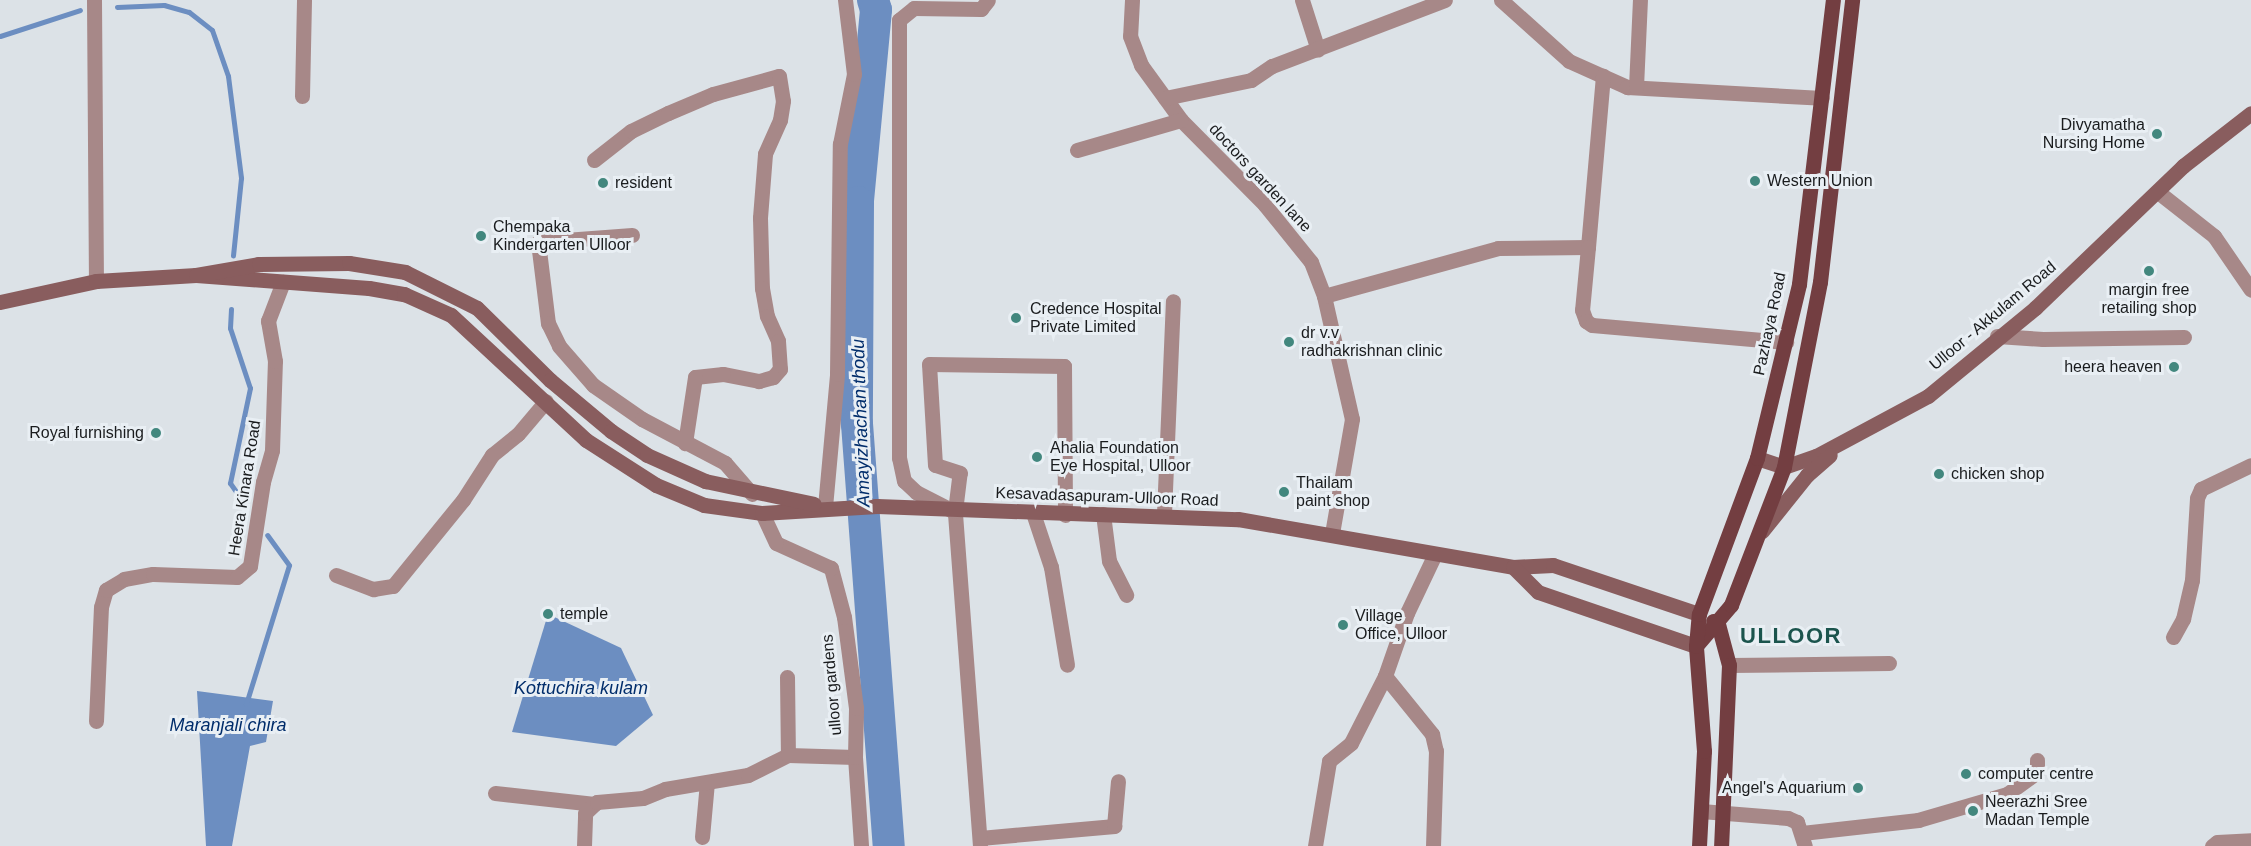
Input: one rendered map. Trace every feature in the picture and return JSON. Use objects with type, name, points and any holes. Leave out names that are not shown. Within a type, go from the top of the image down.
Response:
[{"type":"main road","name":"Pazhaya Road","points":[[1699,846],[1704,750],[1696,646],[1699,614],[1757,458],[1799,284],[1833,0]]},
{"type":"main road","points":[[1513,567],[1538,592],[1696,646],[1718,624],[1731,605],[1784,467],[1820,282],[1851,0]]},
{"type":"main road","name":"Ulloor - Akkulam Road","points":[[1784,467],[1843,442],[1928,396],[1997,336],[2036,308],[2183,166],[2251,113]]},
{"type":"main road","points":[[0,302],[96,281],[196,275],[259,264],[349,263],[405,272],[477,308],[550,380],[610,431],[647,455],[705,482],[752,494],[830,507]]},
{"type":"main road","points":[[196,275],[369,288],[404,294],[451,315],[586,440],[656,485],[704,505],[762,513],[830,507]]},
{"type":"main road","points":[[1757,538],[1807,475],[1843,442]]},
{"type":"main road","points":[[1757,458],[1784,467]]},
{"type":"main road","name":"Kesavadasapuram-Ulloor Road","points":[[830,507],[877,506],[1065,514],[1164,514],[1238,519],[1513,567],[1553,566],[1699,614]]},
{"type":"main road","points":[[1699,614],[1718,624],[1729,665],[1720,846]]},
{"type":"street","points":[[96,281],[94,1],[110,0]]},
{"type":"street","points":[[302,96],[304,0]]},
{"type":"street","points":[[830,507],[837,374],[840,144],[854,74],[845,0]]},
{"type":"street","points":[[954,511],[916,492],[904,481],[899,458],[899,20],[914,8],[981,9],[988,0]]},
{"type":"street","name":"doctors garden lane","points":[[1132,0],[1133,51],[1181,120],[1265,205],[1305,254],[1324,296],[1352,419],[1332,534]]},
{"type":"street","points":[[1302,0],[1318,50]]},
{"type":"street","points":[[1165,98],[1251,80],[1272,66],[1445,0]]},
{"type":"street","points":[[1501,0],[1569,62],[1636,87],[1822,98]]},
{"type":"street","points":[[1636,87],[1640,0]]},
{"type":"street","points":[[594,160],[631,131],[668,113],[713,94],[779,76],[780,120],[765,154],[760,218],[762,288],[767,316],[778,341],[780,369],[773,377],[759,381],[723,374],[695,377],[685,442]]},
{"type":"street","points":[[1603,76],[1582,310],[1586,321],[1592,325],[1786,342]]},
{"type":"street","points":[[1077,150],[1181,120]]},
{"type":"street","points":[[2158,192],[2214,236],[2251,290]]},
{"type":"street","points":[[632,235],[538,242],[548,323],[559,346],[593,385],[685,442],[725,463],[752,494]]},
{"type":"street","points":[[1324,296],[1498,248],[1588,246]]},
{"type":"street","name":"Heera Kinara Road","points":[[96,721],[101,607],[106,590],[124,579],[153,574],[237,577],[250,566],[256,517],[273,440],[275,361],[268,321],[283,282]]},
{"type":"street","points":[[1164,514],[1173,301]]},
{"type":"street","points":[[1997,336],[2043,339],[2184,337]]},
{"type":"street","points":[[1065,514],[1064,366],[929,364],[935,465],[960,473],[954,511],[980,842],[1114,826],[1118,781]]},
{"type":"street","points":[[336,574],[373,589],[393,586],[463,500],[492,455],[518,434],[546,401]]},
{"type":"street","points":[[2174,637],[2183,619],[2192,580],[2197,498],[2201,489],[2251,465]]},
{"type":"street","name":"ulloor gardens","points":[[495,793],[594,804],[643,798],[665,789],[748,774],[788,755],[855,757],[856,708],[844,617],[831,568],[776,543],[762,513]]},
{"type":"street","points":[[1033,513],[1050,567],[1067,665]]},
{"type":"street","points":[[1103,514],[1108,561],[1126,595]]},
{"type":"street","points":[[1315,846],[1329,761],[1351,743],[1385,676],[1407,613],[1435,554]]},
{"type":"street","points":[[1729,665],[1889,663]]},
{"type":"street","points":[[1385,676],[1432,734],[1436,752],[1433,846]]},
{"type":"street","points":[[787,677],[788,755]]},
{"type":"street","points":[[855,757],[861,846]]},
{"type":"street","points":[[1701,811],[1788,818],[1797,822],[1803,839],[1918,820],[2007,794],[2037,772],[2037,760]]},
{"type":"street","points":[[702,837],[707,782]]},
{"type":"street","points":[[584,846],[585,813],[594,804]]},
{"type":"street","points":[[2211,846],[2217,842],[2251,840]]},
{"type":"water","name":"Kottuchira kulam","points":[[548,614],[621,648],[653,715],[616,746],[512,732]]},
{"type":"water","name":"Maranjali chira","points":[[197,691],[273,701],[266,742],[250,746],[232,846],[206,846]]},
{"type":"waterway","name":"Amayizhachan thodu","points":[[873,0],[876,10],[858,202],[857,424],[889,846]]},
{"type":"waterway","points":[[117,7],[164,5],[189,12],[212,30],[228,76],[241,178],[233,256]]},
{"type":"waterway","points":[[0,36],[80,10]]},
{"type":"waterway","points":[[231,309],[230,328],[250,388],[230,483],[244,503]]},
{"type":"waterway","points":[[246,704],[289,565],[267,535]]},
{"type":"place","name":"Divyamatha Nursing Home","points":[[2157,134]]},
{"type":"place","name":"Western Union","points":[[1755,181]]},
{"type":"place","name":"resident","points":[[603,183]]},
{"type":"place","name":"Chempaka Kindergarten Ulloor","points":[[481,236]]},
{"type":"place","name":"margin free retailing shop","points":[[2149,271]]},
{"type":"place","name":"Credence Hospital Private Limited","points":[[1016,318]]},
{"type":"place","name":"dr v.v radhakrishnan clinic","points":[[1289,342]]},
{"type":"place","name":"heera heaven","points":[[2174,367]]},
{"type":"place","name":"Royal furnishing","points":[[156,433]]},
{"type":"place","name":"Ahalia Foundation Eye Hospital, Ulloor","points":[[1037,457]]},
{"type":"place","name":"chicken shop","points":[[1939,474]]},
{"type":"place","name":"Thailam paint shop","points":[[1284,492]]},
{"type":"place","name":"temple","points":[[548,614]]},
{"type":"place","name":"Village Office, Ulloor","points":[[1343,625]]},
{"type":"place","name":"computer centre","points":[[1966,774]]},
{"type":"place","name":"Angel's Aquarium","points":[[1858,788]]},
{"type":"place","name":"Neerazhi Sree Madan Temple","points":[[1973,811]]},
{"type":"district","name":"ULLOOR","points":[[1791,636]]}]
